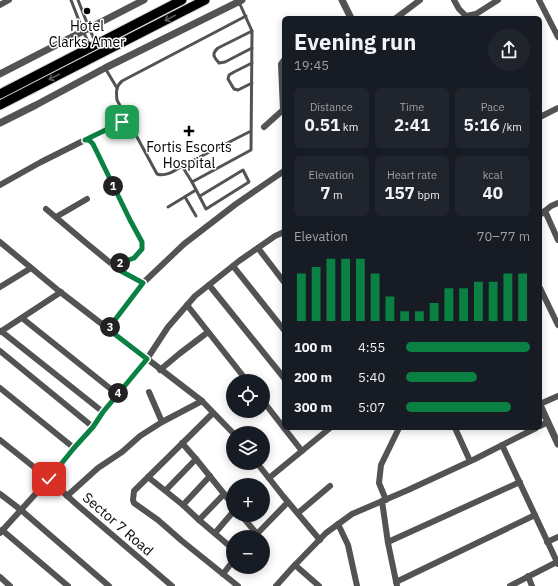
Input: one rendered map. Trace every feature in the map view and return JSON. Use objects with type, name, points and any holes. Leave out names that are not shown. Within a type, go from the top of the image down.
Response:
[{"type":"main road","points":[[0,94],[182,0]]},
{"type":"main road","points":[[0,105],[205,0]]},
{"type":"street","points":[[0,5],[9,0]]},
{"type":"street","points":[[0,74],[144,0]]},
{"type":"street","points":[[342,0],[350,16]]},
{"type":"street","points":[[399,16],[420,0]]},
{"type":"street","points":[[454,0],[459,9],[466,16],[477,16],[498,0]]},
{"type":"street","points":[[539,0],[558,37]]},
{"type":"street","points":[[0,123],[104,68],[240,1]]},
{"type":"street","points":[[282,63],[282,79]]},
{"type":"street","points":[[542,116],[558,108]]},
{"type":"street","points":[[264,127],[282,112]]},
{"type":"street","points":[[0,185],[41,162],[122,122]]},
{"type":"street","points":[[85,140],[89,140],[93,144],[142,242],[142,249],[134,258],[114,265]]},
{"type":"street","points":[[108,329],[143,283],[184,244],[236,204],[281,175]]},
{"type":"street","points":[[56,217],[87,199]]},
{"type":"street","points":[[558,203],[542,213],[558,240]]},
{"type":"street","points":[[46,209],[119,270],[143,283]]},
{"type":"street","points":[[68,586],[1,532],[93,427],[103,412],[147,359],[168,327],[195,296],[233,266],[275,236],[282,233]]},
{"type":"street","points":[[0,242],[160,370],[202,401],[226,426]]},
{"type":"street","points":[[258,248],[282,279]]},
{"type":"street","points":[[233,266],[282,327]]},
{"type":"street","points":[[0,287],[31,268]]},
{"type":"street","points":[[209,285],[282,376]]},
{"type":"street","points":[[61,292],[1,332],[103,412]]},
{"type":"street","points":[[542,292],[558,325]]},
{"type":"street","points":[[187,305],[241,374]]},
{"type":"street","points":[[22,318],[118,394]]},
{"type":"street","points":[[160,370],[208,332]]},
{"type":"street","points":[[0,351],[93,427]]},
{"type":"street","points":[[0,388],[74,448]]},
{"type":"street","points":[[149,392],[162,422]]},
{"type":"street","points":[[542,403],[558,396]]},
{"type":"street","points":[[67,496],[98,468],[122,452],[140,436],[162,422],[202,401]]},
{"type":"street","points":[[542,408],[548,422],[555,431],[558,444]]},
{"type":"street","points":[[270,410],[282,425]]},
{"type":"street","points":[[213,413],[134,491],[132,500],[238,586]]},
{"type":"street","points":[[542,425],[548,422]]},
{"type":"street","points":[[286,430],[302,450]]},
{"type":"street","points":[[263,470],[269,478],[325,430]]},
{"type":"street","points":[[398,430],[381,465],[379,483],[384,500],[388,542],[397,584],[535,515]]},
{"type":"street","points":[[456,430],[470,461]]},
{"type":"street","points":[[278,586],[295,565],[326,533],[352,514],[470,461],[532,430]]},
{"type":"street","name":"Sector 7 Road","points":[[0,440],[49,479],[172,586]]},
{"type":"street","points":[[182,443],[226,496]]},
{"type":"street","points":[[502,445],[558,563],[528,576],[510,586]]},
{"type":"street","points":[[166,490],[196,459]]},
{"type":"street","points":[[183,505],[210,476]]},
{"type":"street","points":[[148,477],[166,490],[226,543]]},
{"type":"street","points":[[270,479],[320,540]]},
{"type":"street","points":[[388,542],[520,482]]},
{"type":"street","points":[[298,514],[330,486]]},
{"type":"street","points":[[0,494],[21,510],[109,586]]},
{"type":"street","points":[[199,520],[224,494]]},
{"type":"street","points":[[261,530],[288,502]]},
{"type":"street","points":[[215,533],[226,520]]},
{"type":"street","points":[[338,524],[348,545],[357,586]]},
{"type":"street","points":[[547,542],[558,537]]},
{"type":"street","points":[[295,565],[319,586]]},
{"type":"street","points":[[222,574],[226,569]]},
{"type":"street","points":[[528,576],[532,586]]},
{"type":"street","points":[[0,577],[10,586]]},
{"type":"lane","points":[[71,0],[93,45]]},
{"type":"lane","points":[[78,0],[86,30],[93,45]]},
{"type":"lane","points":[[192,182],[251,150],[252,31],[240,1]]},
{"type":"lane","points":[[116,88],[122,81],[246,16]]},
{"type":"lane","points":[[252,31],[218,48],[214,55],[219,63],[225,62],[252,48]]},
{"type":"lane","points":[[252,63],[229,75],[228,79],[234,90],[238,90],[252,83]]},
{"type":"lane","points":[[104,68],[116,88],[117,100],[157,174],[162,176],[169,173],[252,131]]},
{"type":"lane","points":[[182,166],[206,208],[249,182],[243,170],[200,196]]},
{"type":"lane","points":[[168,207],[196,190]]},
{"type":"lane","points":[[185,197],[196,216]]},
{"type":"place","name":"Hotel Clarks Amer","points":[[87,11]]},
{"type":"place","name":"Fortis Escorts Hospital","points":[[189,131]]},
{"type":"route","points":[[49,479],[147,359],[108,329],[143,283],[119,270],[114,265],[134,258],[142,249],[142,242],[93,144],[89,140],[85,140],[122,122]]}]
